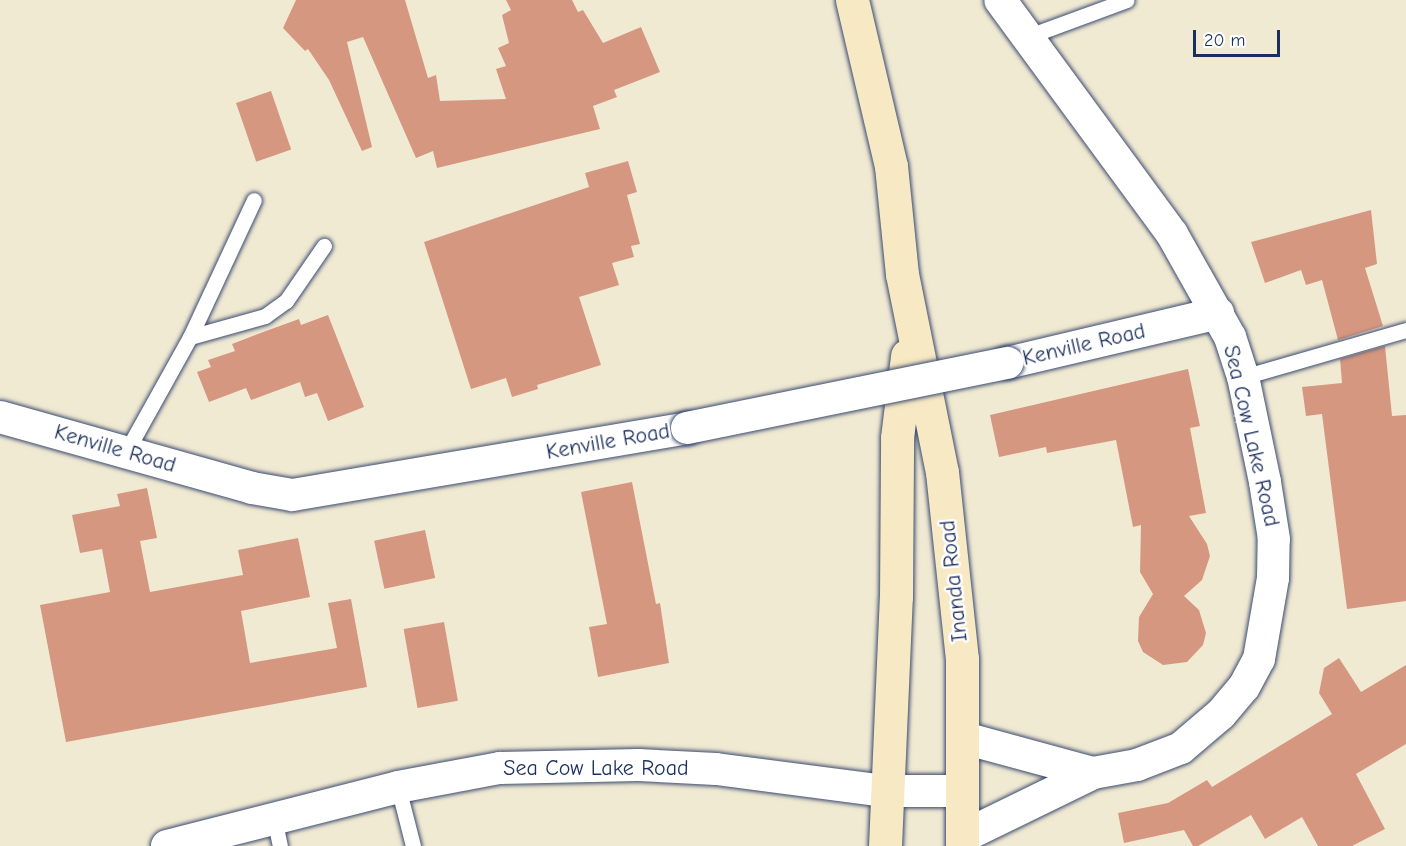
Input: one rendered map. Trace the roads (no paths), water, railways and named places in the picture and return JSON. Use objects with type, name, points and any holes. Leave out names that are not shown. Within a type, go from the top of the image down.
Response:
[{"type":"main road","name":"Inanda Road","points":[[852,0],[891,166],[902,274],[942,472],[962,659],[964,738],[961,791],[962,842]]},
{"type":"main road","name":"Inanda Road","points":[[885,846],[896,597],[897,438],[911,318]]},
{"type":"street","name":"Sea Cow Lake Road","points":[[962,842],[1093,773],[1137,765],[1181,748],[1221,714],[1244,687],[1259,659],[1269,621],[1274,538],[1243,377],[1218,313],[1172,234],[1029,36],[1000,0]]},
{"type":"street","name":"Kenville Road","points":[[0,417],[252,488],[292,495],[687,428],[1007,363],[1218,313]]},
{"type":"street","name":"Sea Cow Lake Road","points":[[964,738],[1093,773]]},
{"type":"street","name":"Sea Cow Lake Road","points":[[167,846],[277,832],[398,787],[500,768],[590,764],[716,769],[886,791],[961,791]]},
{"type":"lane","points":[[1029,36],[1127,0]]},
{"type":"lane","points":[[126,452],[190,337],[254,200]]},
{"type":"lane","points":[[190,337],[265,316],[286,301],[324,246]]},
{"type":"lane","points":[[1243,377],[1406,330]]},
{"type":"lane","points":[[398,787],[413,846]]}]
